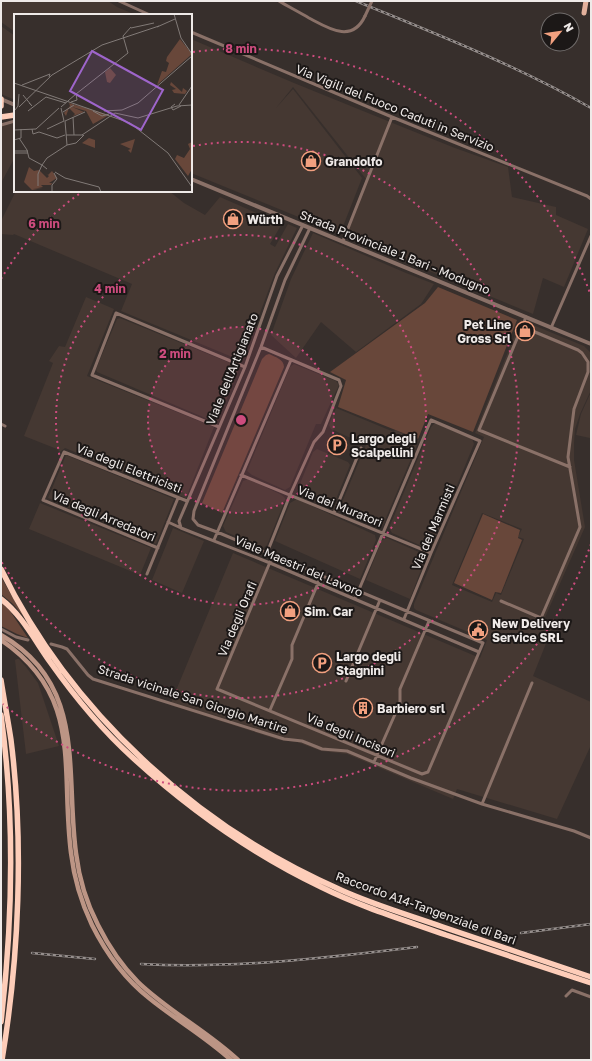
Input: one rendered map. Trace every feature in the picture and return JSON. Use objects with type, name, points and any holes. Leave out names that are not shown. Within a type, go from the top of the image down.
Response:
[{"type":"highway","points":[[1,99],[1,106]]},
{"type":"highway","points":[[1,117],[14,115]]},
{"type":"highway","name":"Raccordo A14-Tangenziale di Bari","points":[[1,569],[21,607],[47,648],[77,689],[109,726],[145,762],[179,791],[234,832],[288,865],[342,891],[401,913],[591,977]]},
{"type":"highway","name":"Raccordo A14-Tangenziale di Bari","points":[[1,600],[13,610],[69,687],[112,737],[132,757],[179,798],[241,843],[322,888],[360,904],[405,921],[591,983]]},
{"type":"highway","points":[[1,680],[11,740],[16,799],[18,860],[16,935],[7,1032],[2,1060]]},
{"type":"highway","points":[[1,715],[10,804],[11,888],[7,968],[1,1022]]},
{"type":"main road","points":[[586,1],[584,13],[591,7]]},
{"type":"main road","points":[[1,635],[19,647],[38,666],[52,688],[63,712],[69,744],[75,843],[79,872],[90,907],[104,938],[122,964],[138,982],[160,1000],[210,1036],[238,1060]]},
{"type":"main road","points":[[1,640],[19,652],[37,672],[51,693],[59,714],[64,739],[73,864],[76,882],[83,903],[101,941],[117,964],[143,993],[232,1060]]},
{"type":"street","points":[[119,1],[148,14]]},
{"type":"street","points":[[279,1],[330,29],[341,32],[356,28],[363,22],[372,1]]},
{"type":"street","name":"Via Vigili del Fuoco Caduti in Servizio","points":[[192,32],[392,117],[587,196],[591,199]]},
{"type":"street","points":[[1,99],[14,105]]},
{"type":"street","points":[[343,241],[392,117]]},
{"type":"street","points":[[1,124],[14,121]]},
{"type":"street","name":"Strada Provinciale 1 Bari - Modugno","points":[[192,179],[591,344]]},
{"type":"street","name":"Viale dell'Artigianato","points":[[181,528],[179,521],[187,501],[245,367],[278,276],[303,225]]},
{"type":"street","name":"Viale dell'Artigianato","points":[[198,525],[193,519],[194,512],[261,347],[285,280],[310,228]]},
{"type":"street","points":[[551,328],[591,236]]},
{"type":"street","points":[[220,427],[92,375],[116,314],[245,367]]},
{"type":"street","points":[[526,317],[479,430],[570,467]]},
{"type":"street","points":[[501,601],[541,618],[580,527],[568,457],[574,409],[588,372],[588,362],[578,350],[523,327]]},
{"type":"street","points":[[261,347],[339,380],[341,383],[323,432],[314,442],[290,495],[267,553]]},
{"type":"street","points":[[214,540],[291,360]]},
{"type":"street","name":"Via dei Marmisti","points":[[382,533],[431,420],[480,441],[431,553],[404,620]]},
{"type":"street","points":[[1,424],[5,426]]},
{"type":"street","points":[[334,513],[361,448]]},
{"type":"street","name":"Via degli Elettricisti","points":[[44,500],[64,452],[187,501]]},
{"type":"street","name":"Via dei Muratori","points":[[241,475],[431,553]]},
{"type":"street","points":[[147,574],[178,498]]},
{"type":"street","name":"Via degli Arredatori","points":[[44,500],[158,548]]},
{"type":"street","name":"Viale Maestri del Lavoro","points":[[168,522],[186,531],[214,540],[270,563],[479,652],[483,643],[198,525]]},
{"type":"street","points":[[355,599],[382,533]]},
{"type":"street","name":"Via degli Orafi","points":[[217,689],[273,555]]},
{"type":"street","points":[[270,710],[292,660],[292,645],[321,576]]},
{"type":"street","points":[[346,681],[380,600]]},
{"type":"street","points":[[374,762],[378,756],[400,703],[400,689],[429,621]]},
{"type":"street","points":[[1,629],[28,640]]},
{"type":"street","name":"Strada vicinale San Giorgio Martire","points":[[50,644],[62,646],[67,649],[88,675],[94,678],[266,734],[284,739],[302,741],[322,749],[347,751],[482,804],[591,838]]},
{"type":"street","name":"Via degli Incisori","points":[[217,689],[425,774],[431,767],[479,652]]},
{"type":"street","points":[[482,804],[532,683]]},
{"type":"street","points":[[566,996],[572,990],[591,997]]},
{"type":"shaded area","points":[[1,1],[108,1],[117,7],[134,14],[14,14],[14,31],[1,22]]},
{"type":"shaded area","points":[[1,26],[14,35],[14,100],[1,94]]},
{"type":"shaded area","points":[[192,39],[405,128],[508,167],[512,197],[556,207],[556,215],[588,229],[564,287],[543,278],[533,314],[345,236],[366,179],[293,87],[276,108],[293,89],[362,178],[340,234],[192,173]]},
{"type":"shaded area","points":[[14,123],[14,159],[1,183],[1,126]]},
{"type":"shaded area","points":[[16,192],[170,192],[184,203],[205,215],[220,197],[277,222],[279,220],[283,222],[270,244],[275,247],[288,224],[297,228],[275,273],[242,361],[121,311],[132,284],[14,234],[1,234],[1,221]]},
{"type":"shaded area","points":[[313,233],[434,284],[421,304],[356,352],[321,322],[296,358],[271,335],[291,279]]},
{"type":"shaded area","points":[[438,287],[517,320],[473,432],[428,414],[418,439],[338,407],[346,380],[330,372],[425,303]]},
{"type":"shaded area","points":[[86,297],[114,309],[87,376],[214,427],[186,498],[65,448],[60,452],[57,449],[24,436],[53,363],[49,361],[59,346],[65,347]]},
{"type":"shaded area","points":[[120,318],[240,367],[217,423],[97,372],[96,369],[117,319]]},
{"type":"shaded area","points":[[521,320],[584,346],[591,353],[591,390],[575,429],[574,443],[574,460],[585,527],[543,622],[553,626],[533,676],[591,702],[591,745],[557,819],[457,789],[453,799],[347,754],[321,751],[297,742],[279,740],[170,705],[233,553],[480,658],[487,640],[414,608],[414,604],[484,437],[475,433]],"holes":[[[482,513],[522,529],[518,537],[524,539],[501,595],[496,593],[492,602],[452,585]]]},
{"type":"shaded area","points":[[269,354],[281,360],[284,367],[222,513],[202,503],[262,359]]},
{"type":"shaded area","points":[[294,364],[336,381],[339,385],[321,424],[316,424],[290,487],[285,490],[252,475],[247,471],[290,367]]},
{"type":"shaded area","points":[[591,392],[590,438],[576,435],[581,414]]},
{"type":"shaded area","points":[[336,408],[394,432],[395,430],[419,440],[383,525],[379,528],[341,511],[340,507],[366,445],[331,429],[329,425]]},
{"type":"shaded area","points":[[434,424],[472,439],[474,444],[432,546],[426,548],[392,533],[389,528],[431,427]]},
{"type":"shaded area","points":[[317,449],[348,462],[350,465],[334,504],[330,507],[300,495],[297,491],[313,452]]},
{"type":"shaded area","points":[[66,455],[174,499],[156,544],[48,498]]},
{"type":"shaded area","points":[[248,479],[280,494],[285,498],[267,545],[263,548],[226,532],[223,526],[243,481]]},
{"type":"shaded area","points":[[297,499],[375,535],[376,540],[360,579],[275,541],[290,503]]},
{"type":"shaded area","points":[[40,503],[151,548],[140,575],[29,529]]},
{"type":"shaded area","points":[[483,514],[520,530],[518,538],[522,540],[501,593],[495,592],[492,600],[454,583]]},
{"type":"shaded area","points":[[173,528],[204,541],[182,593],[152,580]]},
{"type":"shaded area","points":[[387,538],[425,556],[410,599],[366,580],[382,540]]},
{"type":"shaded area","points":[[1,577],[24,617],[13,604],[1,594]]},
{"type":"shaded area","points":[[1,602],[10,611],[28,638],[1,626]]},
{"type":"shaded area","points":[[19,659],[26,667],[38,683],[59,746],[26,754],[15,660]]},
{"type":"railway","points":[[356,1],[505,64],[563,92],[591,108]]},
{"type":"railway","points":[[521,933],[591,924]]},
{"type":"railway","points":[[141,964],[210,965],[279,962],[417,947]]},
{"type":"railway","points":[[32,953],[95,959]]},
{"type":"place","name":"Grandolfo","points":[[311,161]]},
{"type":"place","name":"Würth","points":[[233,219]]},
{"type":"place","name":"Pet Line Gross Srl","points":[[525,331]]},
{"type":"place","name":"Largo degli Scalpellini","points":[[337,445]]},
{"type":"place","name":"Sim. Car","points":[[290,611]]},
{"type":"place","name":"New Delivery Service SRL","points":[[478,630]]},
{"type":"place","name":"Largo degli Stagnini","points":[[322,663]]},
{"type":"place","name":"Barbiero srl","points":[[363,708]]}]
